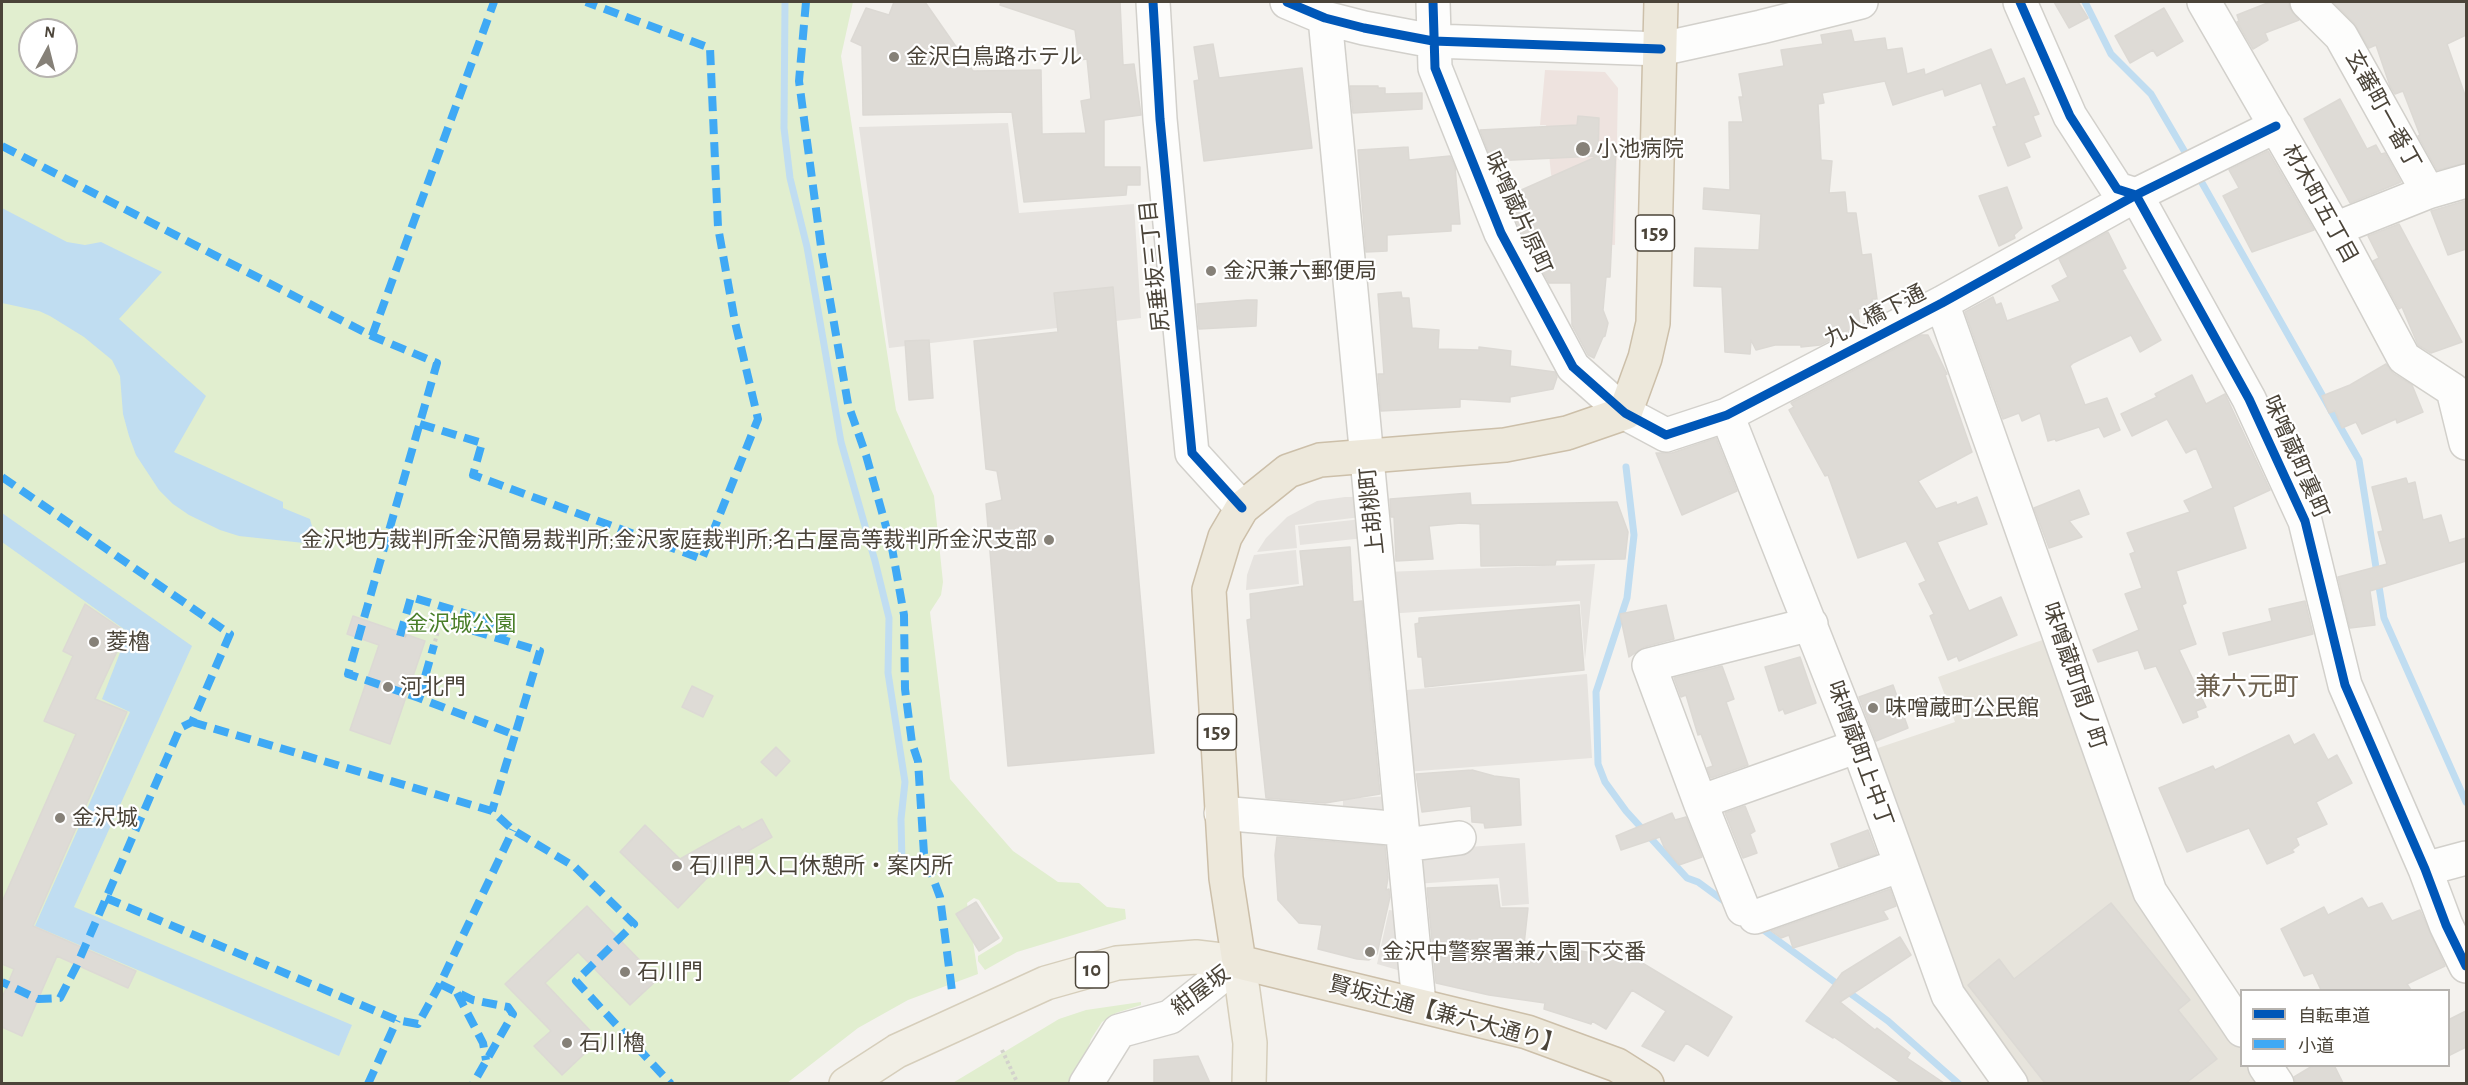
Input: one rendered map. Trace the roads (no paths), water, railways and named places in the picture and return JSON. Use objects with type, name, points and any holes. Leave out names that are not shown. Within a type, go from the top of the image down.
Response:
[{"type":"highway","name":"159","points":[[1239,962],[1226,878],[1209,590],[1225,537],[1242,508],[1288,471],[1320,460],[1505,445],[1567,433],[1625,412],[1645,358],[1653,323],[1661,2]]},
{"type":"highway","name":"賢坂辻通【兼六大通り】","points":[[1239,962],[1527,1032],[1617,1065],[1647,1083]]},
{"type":"main road","name":"10","points":[[846,1083],[897,1051],[1046,982],[1117,963],[1196,957],[1239,962]]},
{"type":"main road","points":[[1239,962],[1250,1043],[1249,1083]]},
{"type":"street","name":"尻垂坂三丁目","points":[[1153,2],[1160,119],[1192,453],[1242,508]]},
{"type":"street","points":[[1287,2],[1325,18],[1364,15],[1433,41],[1661,49],[1861,2]]},
{"type":"street","name":"味噌蔵片原町","points":[[1433,2],[1435,68],[1501,233],[1573,366],[1625,412]]},
{"type":"street","points":[[2020,2],[2070,116],[2117,189],[2136,195]]},
{"type":"street","name":"材木町五丁目","points":[[2204,2],[2335,229],[2404,358],[2452,390],[2466,442]]},
{"type":"street","name":"玄蕃町一番丁","points":[[2307,2],[2342,36],[2428,192],[2466,182]]},
{"type":"street","name":"上胡桃町","points":[[1325,18],[1419,1004]]},
{"type":"street","name":"九人橋下通","points":[[1625,412],[1666,435],[1727,415],[1942,303],[2136,195],[2276,126]]},
{"type":"street","points":[[2335,229],[2428,192]]},
{"type":"street","name":"味噌蔵町裏町","points":[[2136,195],[2249,399],[2305,521],[2345,685],[2425,869],[2446,925],[2466,966]]},
{"type":"street","name":"味噌蔵町間ノ町","points":[[1942,303],[2150,892],[2240,1028]]},
{"type":"street","name":"味噌蔵町上中丁","points":[[1727,415],[1858,746],[1948,995],[2011,1083]]},
{"type":"street","points":[[1811,624],[1649,665],[1700,802],[1749,913],[1901,866]]},
{"type":"street","points":[[1700,802],[1858,746]]},
{"type":"street","points":[[1221,813],[1403,837],[1459,838]]},
{"type":"street","points":[[2425,869],[2466,858]]},
{"type":"street","name":"紺屋坂","points":[[1086,1083],[1119,1031],[1170,1017],[1239,962]]},
{"type":"street","points":[[2266,1067],[2277,1083]]},
{"type":"water","points":[[2,208],[67,242],[85,245],[101,242],[162,272],[119,319],[206,396],[174,452],[283,502],[283,508],[310,519],[313,530],[309,541],[304,543],[239,536],[220,530],[189,515],[159,490],[136,455],[129,436],[123,414],[120,376],[112,360],[84,337],[50,316],[39,311],[2,303]]},
{"type":"water","points":[[2,513],[192,646],[74,907],[352,1025],[339,1056],[35,926],[130,712],[102,699],[128,632],[2,542]]},
{"type":"waterway","points":[[785,2],[784,128],[790,178],[807,247],[841,442],[889,618],[888,673],[905,782],[901,819],[902,863]]},
{"type":"waterway","points":[[2085,2],[2111,54],[2151,94],[2189,159]]},
{"type":"waterway","points":[[2197,174],[2359,460],[2384,618],[2466,802]]},
{"type":"waterway","points":[[1626,467],[1634,535],[1627,598],[1596,692],[1598,764],[1605,782],[1626,811],[1687,878],[1698,882],[1728,904]]},
{"type":"waterway","points":[[1758,926],[1888,1021],[1959,1084]]},
{"type":"place","name":"金沢白鳥路ホテル","points":[[894,57]]},
{"type":"place","name":"小池病院","points":[[1583,149]]},
{"type":"place","name":"金沢兼六郵便局","points":[[1211,271]]},
{"type":"place","name":"金沢地方裁判所金沢簡易裁判所;金沢家庭裁判所;名古屋高等裁判所金沢支部","points":[[1049,540]]},
{"type":"place","name":"菱櫓","points":[[94,642]]},
{"type":"place","name":"河北門","points":[[388,687]]},
{"type":"place","name":"味噌蔵町公民館","points":[[1873,708]]},
{"type":"place","name":"金沢城","points":[[60,818]]},
{"type":"place","name":"石川門入口休憩所・案内所","points":[[677,866]]},
{"type":"place","name":"金沢中警察署兼六園下交番","points":[[1370,952]]},
{"type":"place","name":"石川門","points":[[625,972]]},
{"type":"place","name":"石川櫓","points":[[567,1043]]},
{"type":"district","name":"兼六元町","points":[[2247,687]]},
{"type":"park label","name":"金沢城公園","points":[[461,624]]}]
